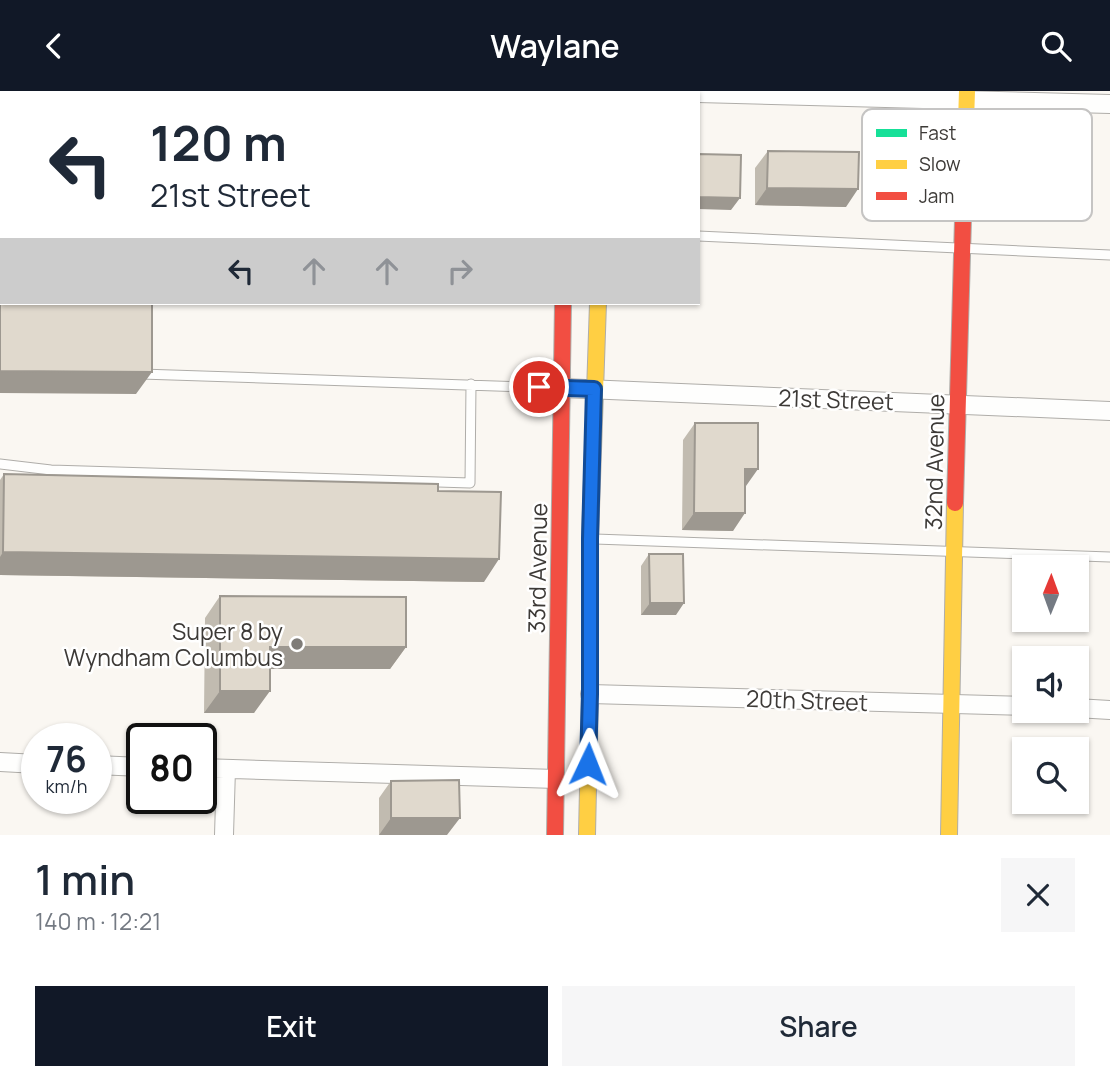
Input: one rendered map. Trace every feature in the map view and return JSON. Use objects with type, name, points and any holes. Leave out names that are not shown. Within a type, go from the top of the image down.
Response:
[{"type":"main road","name":"32nd Avenue","points":[[949,835],[957,404],[964,221]]},
{"type":"main road","name":"33rd Avenue","points":[[555,835],[563,305]]},
{"type":"main road","points":[[587,835],[590,539],[598,305]]},
{"type":"street","points":[[700,93],[967,95],[1110,104]]},
{"type":"street","name":"21st Street","points":[[562,388],[1110,411]]},
{"type":"street","name":"20th Street","points":[[590,694],[1012,706]]},
{"type":"street","points":[[1089,709],[1110,710]]},
{"type":"street","points":[[0,762],[21,763]]},
{"type":"street","points":[[217,769],[556,779]]},
{"type":"street","points":[[224,835],[226,769]]},
{"type":"lane","points":[[700,236],[1110,255]]},
{"type":"lane","points":[[141,362],[141,374],[562,388]]},
{"type":"lane","points":[[0,464],[51,470],[470,483],[471,384]]},
{"type":"lane","points":[[590,539],[1110,557]]},
{"type":"building","points":[[768,151],[859,152],[858,189],[767,188]]},
{"type":"building","points":[[700,154],[741,155],[740,198],[700,197]]},
{"type":"building","points":[[0,305],[152,305],[152,372],[0,371]]},
{"type":"building","points":[[695,423],[758,423],[758,469],[745,469],[745,513],[694,513]]},
{"type":"building","points":[[4,474],[438,484],[438,491],[501,492],[499,559],[3,552]]},
{"type":"building","points":[[649,554],[683,554],[684,603],[650,603]]},
{"type":"building","points":[[220,596],[406,597],[406,647],[270,647],[270,691],[220,691]]},
{"type":"building","points":[[459,780],[460,818],[391,818],[391,781]]},
{"type":"traffic: slow","points":[[966,109],[967,91]]},
{"type":"traffic: slow","points":[[587,835],[590,539],[598,305]]},
{"type":"traffic: slow","points":[[949,835],[955,503]]},
{"type":"traffic: jam","points":[[955,503],[963,221]]},
{"type":"traffic: jam","points":[[555,835],[563,305]]},
{"type":"place","name":"Super 8 by Wyndham Columbus","points":[[297,644]]},
{"type":"route","points":[[539,387],[594,389],[588,764]]}]
